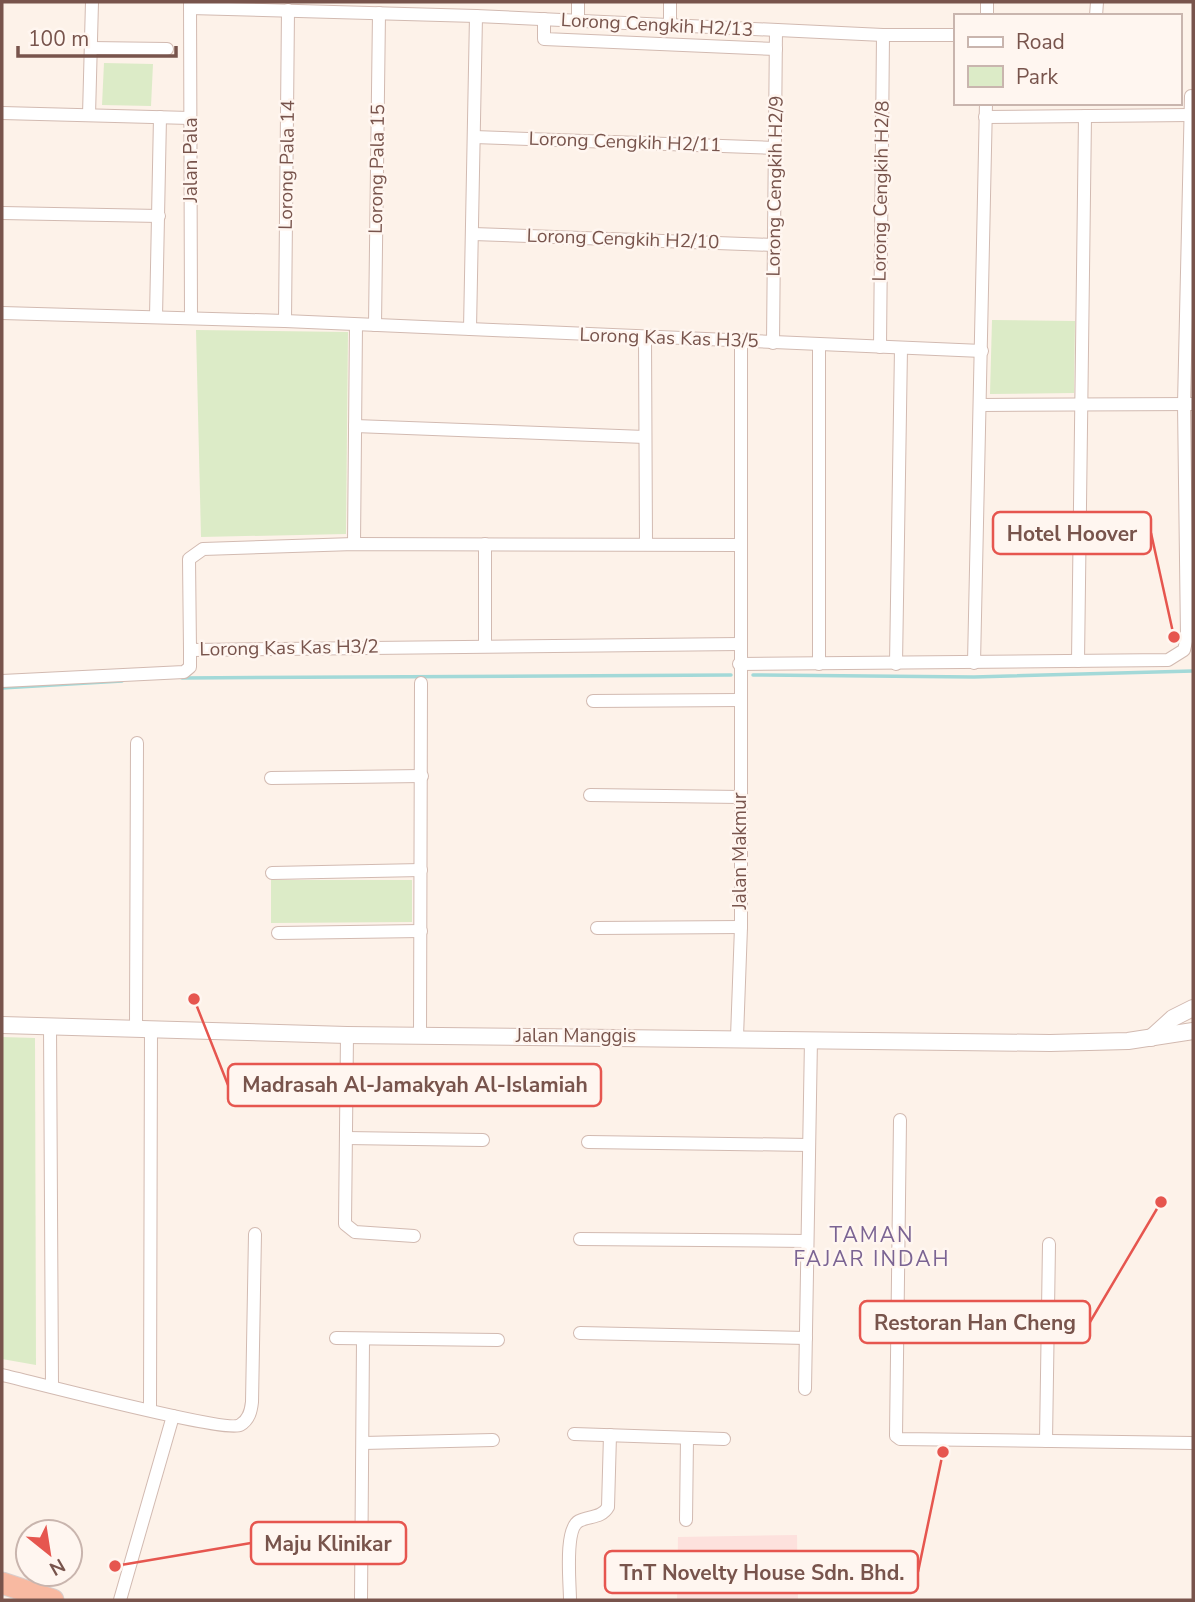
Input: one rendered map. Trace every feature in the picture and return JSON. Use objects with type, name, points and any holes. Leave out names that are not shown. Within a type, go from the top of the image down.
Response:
[{"type":"highway","points":[[2,1583],[53,1600]]},
{"type":"street","points":[[89,115],[92,2]]},
{"type":"street","points":[[578,2],[578,21]]},
{"type":"street","points":[[670,2],[670,26]]},
{"type":"street","name":"Lorong Cengkih H2/13","points":[[190,5],[883,35],[954,34]]},
{"type":"street","name":"Jalan Pala","points":[[190,5],[191,318]]},
{"type":"street","name":"Lorong Pala 14","points":[[285,321],[288,10]]},
{"type":"street","name":"Lorong Pala 15","points":[[375,326],[379,13]]},
{"type":"street","points":[[470,329],[476,16]]},
{"type":"street","points":[[544,19],[544,39],[776,48]]},
{"type":"street","points":[[653,44],[654,25]]},
{"type":"street","name":"Lorong Cengkih H2/9","points":[[773,342],[776,30]]},
{"type":"street","name":"Lorong Cengkih H2/8","points":[[880,347],[883,35]]},
{"type":"street","points":[[91,48],[167,49]]},
{"type":"street","points":[[739,664],[1168,660],[1177,656],[1187,642],[1190,573],[1191,115],[1188,96]]},
{"type":"street","points":[[974,663],[986,105]]},
{"type":"street","points":[[2,113],[191,118]]},
{"type":"street","points":[[985,117],[1191,115]]},
{"type":"street","points":[[1078,661],[1085,116]]},
{"type":"street","points":[[156,317],[160,117]]},
{"type":"street","name":"Lorong Cengkih H2/11","points":[[474,137],[775,148]]},
{"type":"street","points":[[2,213],[159,216]]},
{"type":"street","name":"Lorong Cengkih H2/10","points":[[473,234],[774,245]]},
{"type":"street","name":"Lorong Kas Kas H3/5","points":[[2,313],[285,321],[982,351]]},
{"type":"street","points":[[354,544],[356,325]]},
{"type":"street","points":[[645,338],[646,544]]},
{"type":"street","name":"Jalan Makmur","points":[[737,1037],[741,927],[741,341]]},
{"type":"street","points":[[819,345],[819,664]]},
{"type":"street","points":[[896,664],[901,348]]},
{"type":"street","points":[[981,405],[1189,404]]},
{"type":"street","points":[[355,426],[645,437]]},
{"type":"street","name":"Lorong Kas Kas H3/2","points":[[739,644],[190,650],[189,559],[195,552],[203,549],[354,544],[740,545]]},
{"type":"street","points":[[485,544],[485,646]]},
{"type":"street","points":[[2,681],[184,672],[190,667],[190,650]]},
{"type":"street","points":[[420,1036],[421,683]]},
{"type":"street","points":[[593,701],[739,699]]},
{"type":"street","points":[[137,743],[150,1409]]},
{"type":"street","points":[[271,778],[422,776]]},
{"type":"street","points":[[590,796],[740,797]]},
{"type":"street","points":[[272,873],[421,870]]},
{"type":"street","points":[[597,928],[741,927]]},
{"type":"street","points":[[278,933],[421,931]]},
{"type":"street","points":[[1151,1038],[1173,1018],[1193,1008]]},
{"type":"street","name":"Jalan Manggis","points":[[2,1025],[347,1035],[737,1037],[1050,1043],[1151,1038],[1193,1031]]},
{"type":"street","points":[[50,1026],[52,1386]]},
{"type":"street","points":[[347,1035],[344,1211],[348,1229],[414,1236]]},
{"type":"street","points":[[805,1389],[811,1039]]},
{"type":"street","points":[[900,1120],[896,1436],[900,1439],[1193,1443]]},
{"type":"street","points":[[346,1138],[483,1140]]},
{"type":"street","points":[[588,1142],[809,1145]]},
{"type":"street","points":[[2,1375],[225,1427],[240,1425],[250,1416],[255,1234]]},
{"type":"street","points":[[580,1239],[807,1241]]},
{"type":"street","points":[[1046,1441],[1049,1244]]},
{"type":"street","points":[[896,1328],[951,1330]]},
{"type":"street","points":[[580,1333],[806,1338]]},
{"type":"street","points":[[336,1338],[498,1340]]},
{"type":"street","points":[[361,1600],[363,1340]]},
{"type":"street","points":[[120,1600],[173,1416]]},
{"type":"street","points":[[574,1434],[724,1439]]},
{"type":"street","points":[[570,1600],[570,1534],[578,1521],[601,1514],[608,1507],[610,1435]]},
{"type":"street","points":[[686,1520],[687,1438]]},
{"type":"street","points":[[363,1443],[493,1440]]},
{"type":"shaded area","points":[[797,1535],[798,1600],[677,1600],[678,1537]]},
{"type":"green space","points":[[104,63],[153,64],[151,106],[102,105]]},
{"type":"green space","points":[[992,320],[1075,321],[1074,393],[990,394]]},
{"type":"green space","points":[[196,330],[348,332],[346,534],[201,537]]},
{"type":"green space","points":[[271,880],[412,880],[412,922],[271,923]]},
{"type":"green space","points":[[2,1037],[35,1038],[36,1365],[2,1359]]},
{"type":"waterway","points":[[753,675],[974,677],[1193,671]]},
{"type":"waterway","points":[[182,678],[731,675]]},
{"type":"waterway","points":[[2,688],[122,681]]},
{"type":"place","name":"Hotel Hoover","points":[[1174,637]]},
{"type":"place","name":"Madrasah Al-Jamakyah Al-Islamiah","points":[[194,999]]},
{"type":"place","name":"Restoran Han Cheng","points":[[1161,1202]]},
{"type":"place","name":"TnT Novelty House Sdn. Bhd.","points":[[943,1452]]},
{"type":"place","name":"Maju Klinikar","points":[[115,1566]]},
{"type":"district","name":"TAMAN FAJAR INDAH","points":[[872,1247]]}]
